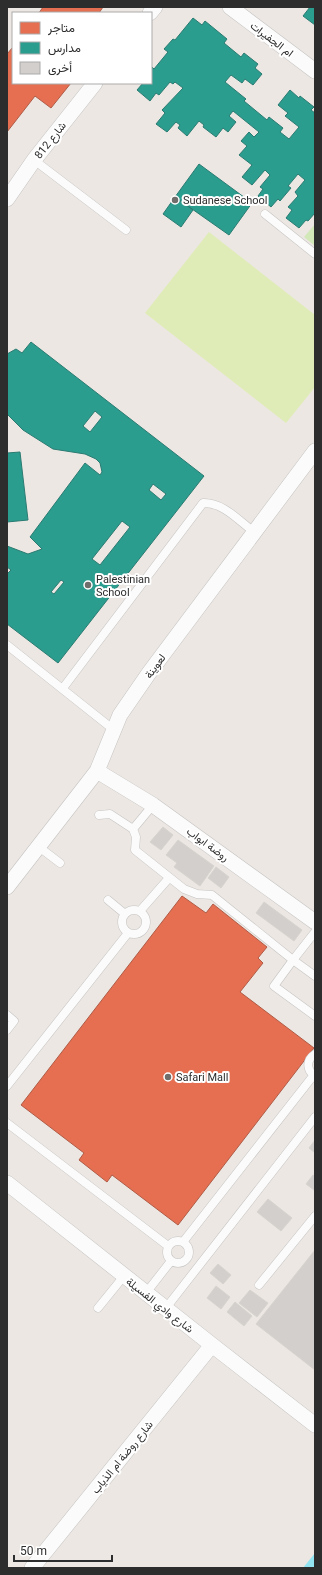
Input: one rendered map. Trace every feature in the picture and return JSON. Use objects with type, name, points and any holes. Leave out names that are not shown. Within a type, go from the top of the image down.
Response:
[{"type":"street","name":"ام الجفيرات","points":[[230,7],[315,71]]},
{"type":"street","name":"شارع 812","points":[[7,199],[34,160],[94,84]]},
{"type":"street","name":"لعوينة","points":[[7,888],[73,801],[98,771],[120,715],[145,679],[315,451]]},
{"type":"street","name":"روضة ابواب","points":[[98,771],[153,804],[315,922]]},
{"type":"street","name":"شارع وادي الفسيلة","points":[[9,1189],[146,1292],[212,1346],[315,1424]]},
{"type":"street","name":"شارع روضة ام الذياب","points":[[32,1568],[212,1346]]},
{"type":"lane","points":[[34,160],[126,230]]},
{"type":"lane","points":[[265,214],[315,254]]},
{"type":"lane","points":[[63,688],[203,503],[211,502],[224,508],[254,532]]},
{"type":"lane","points":[[7,645],[114,730]]},
{"type":"lane","points":[[133,829],[153,804]]},
{"type":"lane","points":[[99,815],[110,814],[133,829],[136,837],[135,850],[169,878],[184,889],[197,894],[212,895],[315,976]]},
{"type":"lane","points":[[39,847],[60,863]]},
{"type":"lane","points":[[140,911],[169,878]]},
{"type":"lane","points":[[108,900],[125,914]]},
{"type":"lane","points":[[131,910],[140,911],[146,919],[145,928],[137,934],[128,933],[122,925],[122,919],[125,914],[131,910]]},
{"type":"lane","points":[[315,932],[274,986],[315,1016]]},
{"type":"lane","points":[[7,1086],[128,933]]},
{"type":"lane","points":[[7,1016],[14,1021],[7,1030]]},
{"type":"lane","points":[[183,1242],[314,1076],[309,1070],[308,1064],[311,1057],[315,1054]]},
{"type":"lane","points":[[166,1308],[315,1117]]},
{"type":"lane","points":[[7,1123],[168,1246]]},
{"type":"lane","points":[[260,1285],[315,1216]]},
{"type":"lane","points":[[176,1241],[183,1242],[188,1246],[189,1250],[187,1259],[182,1263],[171,1261],[167,1255],[168,1246],[176,1241]]},
{"type":"lane","points":[[187,1259],[198,1268]]},
{"type":"lane","points":[[146,1292],[171,1261]]},
{"type":"lane","points":[[98,1308],[124,1276]]},
{"type":"green space","points":[[315,224],[315,246],[304,237]]},
{"type":"green space","points":[[209,232],[315,315],[315,387],[286,423],[145,313]]},
{"type":"water","points":[[315,1553],[315,1568],[303,1568]]},
{"type":"building: متاجر","points":[[43,7],[103,7],[100,12],[40,12]]},
{"type":"building: متاجر","points":[[12,48],[12,84],[70,84],[51,108],[35,96],[7,132],[7,54]]},
{"type":"building: متاجر","name":"Safari Mall","points":[[182,896],[206,913],[213,904],[267,947],[258,958],[263,963],[240,992],[314,1048],[178,1225],[112,1175],[107,1182],[79,1160],[84,1153],[21,1105]]},
{"type":"building: مدارس","points":[[310,7],[315,7],[315,25],[303,16]]},
{"type":"building: مدارس","points":[[193,18],[202,25],[205,21],[227,39],[224,43],[241,57],[244,53],[258,64],[255,68],[262,74],[253,85],[245,79],[242,83],[231,75],[225,82],[246,99],[244,101],[267,120],[269,117],[283,128],[280,132],[289,139],[299,127],[285,116],[288,113],[278,105],[290,90],[299,98],[300,96],[314,107],[311,110],[315,113],[315,213],[299,228],[286,218],[292,210],[288,207],[298,196],[295,192],[305,180],[298,174],[288,186],[291,188],[280,201],[278,199],[271,207],[258,196],[263,189],[260,187],[270,175],[265,170],[252,185],[242,177],[252,165],[239,155],[247,146],[241,141],[249,132],[254,137],[259,132],[233,111],[229,116],[236,122],[228,132],[223,128],[216,137],[203,127],[204,125],[199,121],[187,136],[178,128],[180,125],[176,122],[167,132],[156,124],[165,113],[162,110],[183,88],[175,82],[173,84],[170,82],[159,95],[156,93],[150,101],[137,90],[142,84],[152,84],[152,67],[154,69],[168,52],[164,49],[173,39],[175,40]]},
{"type":"building: مدارس","points":[[199,164],[252,203],[229,235],[175,197]]},
{"type":"building: مدارس","points":[[175,197],[193,210],[181,227],[163,214]]},
{"type":"building: مدارس","points":[[31,342],[204,476],[58,663],[7,624],[7,574],[11,570],[7,567],[7,546],[28,554],[42,549],[30,537],[85,463],[100,475],[102,472],[100,463],[96,459],[85,454],[53,449],[23,430],[7,414],[7,354],[16,349],[22,353]],"holes":[[[95,411],[102,417],[90,432],[83,426]],[[153,484],[166,494],[161,500],[149,490]],[[122,521],[130,527],[100,565],[92,559]],[[61,580],[64,582],[54,594],[51,592]]]},
{"type":"building: مدارس","points":[[20,452],[28,520],[7,522],[7,453]]},
{"type":"building: أخرى","points":[[163,827],[173,835],[161,850],[150,842]]},
{"type":"building: أخرى","points":[[178,840],[214,866],[200,886],[174,867],[177,863],[166,855]]},
{"type":"building: أخرى","points":[[216,867],[229,877],[221,888],[208,878]]},
{"type":"building: أخرى","points":[[264,902],[302,930],[294,941],[256,913]]},
{"type":"building: أخرى","points":[[315,1140],[315,1153],[309,1148]]},
{"type":"building: أخرى","points":[[313,1175],[315,1176],[314,1190],[306,1184]]},
{"type":"building: أخرى","points":[[268,1199],[292,1218],[281,1231],[257,1212]]},
{"type":"building: أخرى","points":[[315,1250],[315,1370],[256,1324]]},
{"type":"building: أخرى","points":[[218,1264],[231,1275],[223,1284],[210,1273]]},
{"type":"building: أخرى","points":[[216,1286],[230,1297],[221,1309],[207,1298]]},
{"type":"building: أخرى","points":[[250,1290],[268,1303],[257,1317],[239,1303]]},
{"type":"building: أخرى","points":[[235,1302],[252,1316],[244,1326],[227,1312]]},
{"type":"place","name":"Sudanese School","points":[[175,200]]},
{"type":"place","name":"Palestinian School","points":[[88,585]]},
{"type":"place","name":"Safari Mall","points":[[168,1077]]}]
